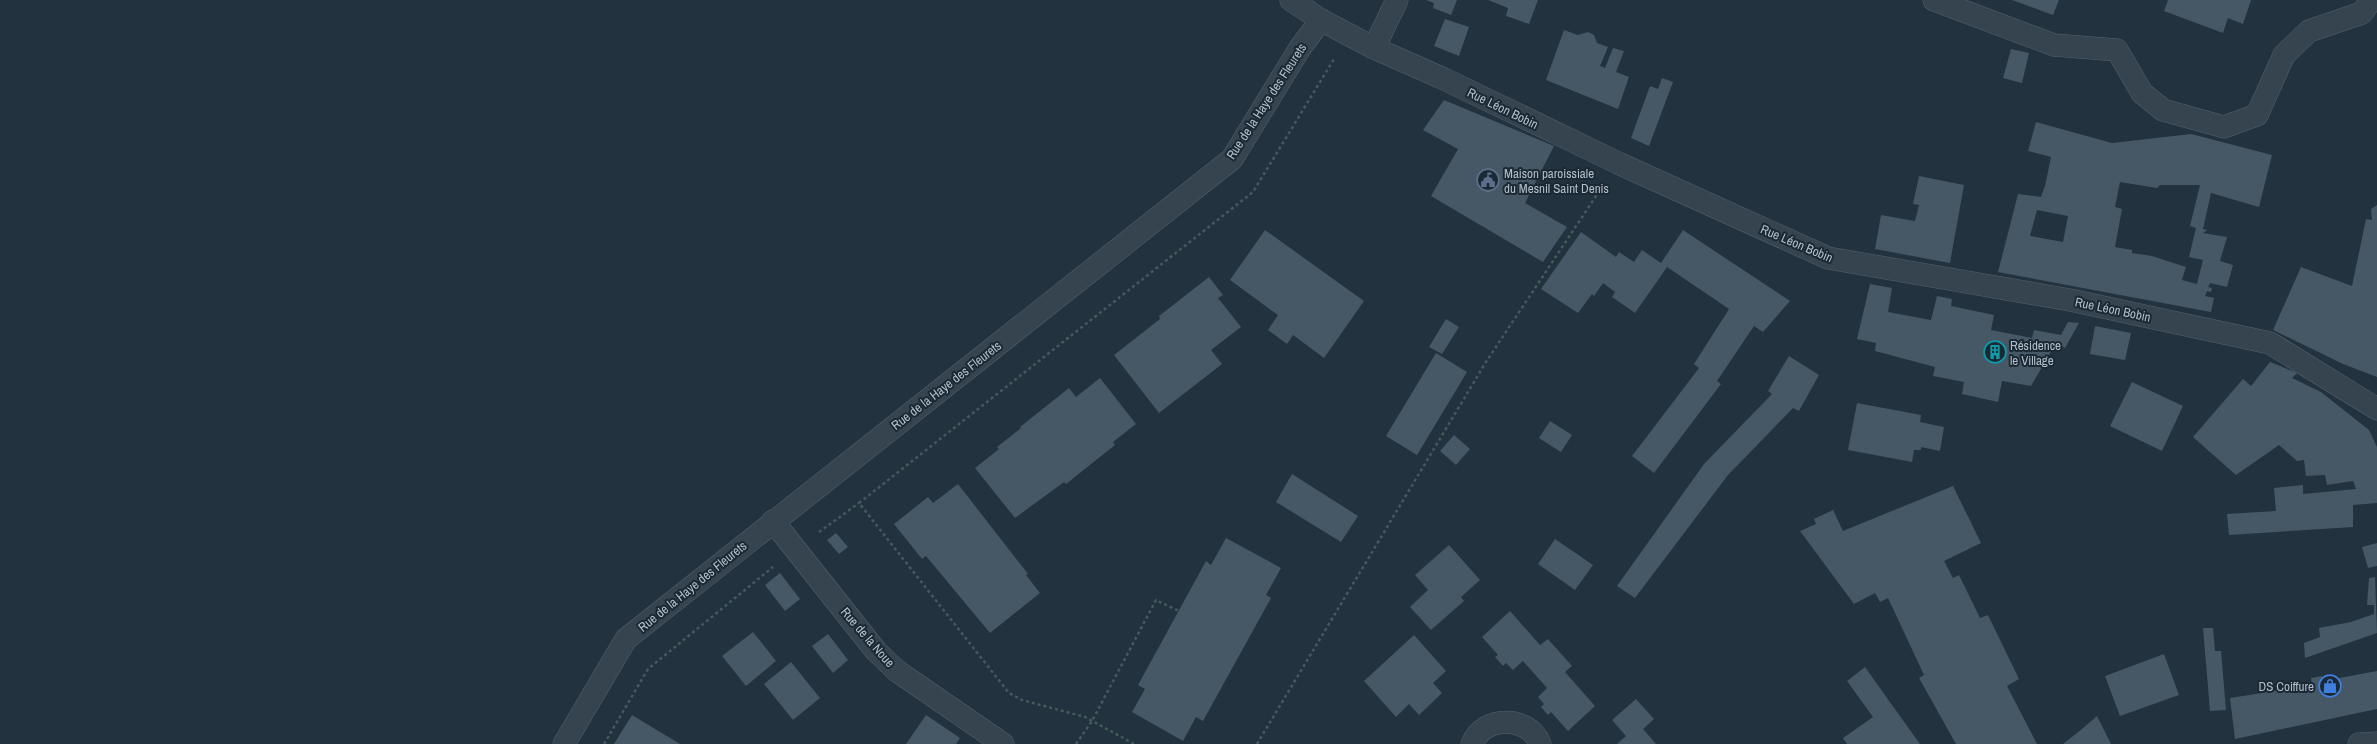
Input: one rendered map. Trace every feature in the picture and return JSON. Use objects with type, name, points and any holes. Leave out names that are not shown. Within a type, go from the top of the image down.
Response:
[{"type":"street","name":"Rue Léon Bobin","points":[[1291,0],[1321,20],[1374,48],[1442,78],[1618,163],[1828,258],[2070,300],[2270,343],[2377,409]]},
{"type":"street","points":[[1374,48],[1397,0]]},
{"type":"street","points":[[1934,0],[2054,45],[2117,50],[2142,93],[2163,110],[2224,127],[2257,115],[2284,55],[2309,31],[2362,14],[2371,0]]},
{"type":"street","name":"Rue de la Haye des Fleurets","points":[[564,744],[626,639],[773,521],[1232,159],[1300,48],[1321,20]]},
{"type":"street","name":"Rue de la Noue","points":[[773,521],[876,651],[897,671],[1003,744]]},
{"type":"street","points":[[1472,744],[1483,730],[1494,724],[1507,722],[1519,724],[1530,730],[1540,744]]},
{"type":"street","points":[[2359,744],[2377,743]]},
{"type":"path","points":[[604,744],[648,669],[796,549],[859,503],[1252,192],[1349,35]]},
{"type":"path","points":[[1257,744],[1486,362],[1618,163]]},
{"type":"path","points":[[859,503],[1009,693],[1022,700],[1085,717],[1134,744]]},
{"type":"path","points":[[1076,744],[1092,721],[1156,600],[1179,611]]},
{"type":"building","points":[[1426,0],[1457,0],[1451,15],[1433,8],[1434,3]]},
{"type":"building","points":[[1488,0],[1538,0],[1529,24],[1506,16],[1508,8]]},
{"type":"building","points":[[2012,0],[2059,0],[2053,15]]},
{"type":"building","points":[[2168,0],[2251,0],[2243,24],[2228,18],[2223,33],[2164,11]]},
{"type":"building","points":[[1445,19],[1469,27],[1459,56],[1434,46]]},
{"type":"building","points":[[1564,30],[1578,35],[1588,32],[1594,35],[1597,43],[1608,47],[1600,66],[1605,68],[1613,48],[1624,51],[1616,72],[1629,77],[1618,109],[1546,80]]},
{"type":"building","points":[[2011,49],[2029,53],[2022,83],[2003,78]]},
{"type":"building","points":[[1662,78],[1673,82],[1649,146],[1631,138],[1650,86],[1658,89]]},
{"type":"building","name":"Maison paroissiale du Mesnil Saint Denis","points":[[1444,100],[1554,146],[1525,203],[1567,227],[1543,262],[1431,196],[1458,149],[1423,130]]},
{"type":"building","points":[[2036,122],[2112,143],[2191,134],[2272,155],[2259,207],[2211,193],[2203,229],[2207,230],[2203,233],[2227,237],[2220,261],[2233,265],[2227,287],[2210,283],[2208,287],[2212,288],[2211,292],[2207,291],[2205,296],[2214,298],[2211,312],[1998,272],[2018,194],[2041,197],[2045,186],[2051,157],[2028,151]],"holes":[[[2120,182],[2157,188],[2160,185],[2200,185],[2190,226],[2196,228],[2189,257],[2203,260],[2197,284],[2182,280],[2186,267],[2152,256],[2132,253],[2132,250],[2115,247],[2122,209],[2115,207]],[[2037,210],[2068,216],[2063,242],[2030,236]]]},
{"type":"building","points":[[1919,176],[1964,185],[1950,263],[1875,249],[1881,215],[1915,221],[1919,205],[1913,204]]},
{"type":"building","points":[[2377,205],[2377,377],[2343,364],[2273,330],[2301,267],[2352,286],[2366,219],[2372,220],[2371,209]]},
{"type":"building","points":[[1265,230],[1364,301],[1324,358],[1293,335],[1287,344],[1268,330],[1278,315],[1230,280]]},
{"type":"building","points":[[1683,230],[1790,301],[1763,332],[1754,326],[1717,381],[1721,384],[1654,473],[1632,456],[1699,368],[1694,364],[1729,309],[1667,267],[1635,313],[1612,297],[1615,292],[1603,283],[1594,296],[1592,294],[1578,313],[1541,289],[1581,232],[1616,257],[1619,252],[1634,262],[1642,250],[1661,263]]},
{"type":"building","points":[[1209,277],[1223,295],[1218,298],[1241,327],[1211,350],[1222,364],[1159,413],[1114,355],[1160,319],[1159,316]]},
{"type":"building","name":"Résidence le Village","points":[[1870,284],[1892,288],[1888,312],[1931,320],[1937,296],[1952,299],[1951,306],[1994,315],[1991,330],[2032,338],[2034,330],[2061,335],[2068,322],[2079,323],[2065,348],[2056,343],[2031,386],[2002,381],[1998,402],[1962,394],[1964,382],[1933,376],[1935,367],[1875,351],[1876,343],[1857,339]]},
{"type":"building","points":[[1446,319],[1459,327],[1442,354],[1429,347]]},
{"type":"building","points":[[2095,326],[2131,333],[2125,360],[2090,354]]},
{"type":"building","points":[[1436,353],[1467,372],[1417,455],[1386,436]]},
{"type":"building","points":[[1789,356],[1819,375],[1799,411],[1793,408],[1728,475],[1635,598],[1617,586],[1704,464],[1772,394],[1768,391]]},
{"type":"building","points":[[2270,362],[2297,373],[2292,378],[2321,392],[2369,430],[2377,447],[2377,503],[2353,505],[2353,527],[2229,535],[2227,514],[2276,511],[2274,488],[2303,485],[2303,494],[2356,489],[2353,481],[2327,485],[2325,475],[2306,476],[2304,460],[2297,461],[2279,445],[2236,475],[2193,437],[2243,379],[2251,386]]},
{"type":"building","points":[[1100,378],[1136,424],[1113,442],[1115,445],[1066,484],[1064,482],[1015,518],[975,468],[999,449],[997,447],[1021,428],[1020,427],[1069,388],[1076,397]]},
{"type":"building","points":[[2132,382],[2183,406],[2162,451],[2110,426]]},
{"type":"building","points":[[1857,403],[1921,415],[1920,422],[1944,427],[1940,451],[1921,447],[1921,450],[1914,450],[1912,462],[1848,450]]},
{"type":"building","points":[[1550,421],[1572,435],[1561,452],[1539,438]]},
{"type":"building","points":[[1454,435],[1470,449],[1456,465],[1440,451]]},
{"type":"building","points":[[1292,474],[1358,516],[1341,542],[1276,502]]},
{"type":"building","points":[[958,484],[1028,574],[1026,575],[1040,593],[990,633],[926,556],[922,559],[894,524],[928,497],[933,503]]},
{"type":"building","points":[[1953,486],[1981,543],[1944,561],[1953,578],[1959,575],[1980,618],[1988,615],[2019,679],[2007,686],[2037,744],[1956,744],[1919,678],[1924,675],[1888,598],[1880,602],[1875,593],[1854,604],[1800,531],[1816,524],[1814,519],[1833,510],[1843,531]]},
{"type":"building","points":[[836,533],[848,547],[839,554],[827,540]]},
{"type":"building","points":[[1226,538],[1281,568],[1266,595],[1271,598],[1203,721],[1196,717],[1183,741],[1132,712],[1145,689],[1138,685],[1206,561],[1211,565]]},
{"type":"building","points":[[1555,539],[1593,565],[1575,590],[1538,564]]},
{"type":"building","points":[[2377,543],[2377,566],[2368,568],[2362,547]]},
{"type":"building","points":[[1449,545],[1480,580],[1461,597],[1464,601],[1431,630],[1410,607],[1428,590],[1415,575]]},
{"type":"building","points":[[780,573],[800,599],[785,611],[765,585]]},
{"type":"building","points":[[2375,575],[2377,633],[2305,658],[2304,643],[2320,637],[2319,628],[2351,622],[2374,614],[2374,605],[2367,605],[2369,578],[2375,577]]},
{"type":"building","points":[[1510,611],[1540,645],[1548,639],[1572,666],[1565,672],[1595,706],[1568,731],[1551,712],[1548,715],[1541,707],[1544,704],[1538,697],[1547,688],[1523,661],[1513,670],[1506,663],[1503,666],[1495,657],[1498,655],[1482,637]]},
{"type":"building","points":[[2203,628],[2213,628],[2215,651],[2221,651],[2226,710],[2210,711]]},
{"type":"building","points":[[753,632],[776,661],[746,686],[722,656]]},
{"type":"building","points":[[828,634],[848,660],[833,673],[812,646]]},
{"type":"building","points":[[1414,635],[1446,671],[1433,683],[1442,693],[1419,715],[1409,704],[1396,717],[1364,681]]},
{"type":"building","points":[[2164,654],[2179,695],[2120,716],[2105,676]]},
{"type":"building","points":[[791,662],[820,698],[793,720],[764,684]]},
{"type":"building","points":[[1865,667],[1920,744],[1847,744],[1843,738],[1873,717],[1847,681]]},
{"type":"building","points":[[2377,671],[2377,709],[2235,739],[2230,698],[2312,685],[2311,678],[2322,676],[2323,681]]},
{"type":"building","points":[[1636,699],[1654,719],[1643,729],[1656,744],[1617,744],[1626,736],[1612,720]]},
{"type":"building","points":[[632,715],[680,744],[614,744]]},
{"type":"building","points":[[926,715],[960,738],[956,744],[906,744]]},
{"type":"building","points":[[2097,716],[2111,744],[2063,744],[2082,729]]},
{"type":"place","name":"Maison paroissiale du Mesnil Saint Denis","points":[[1488,180]]},
{"type":"place","name":"Résidence le Village","points":[[1995,352]]},
{"type":"place","name":"DS Coiffure","points":[[2330,686]]}]
